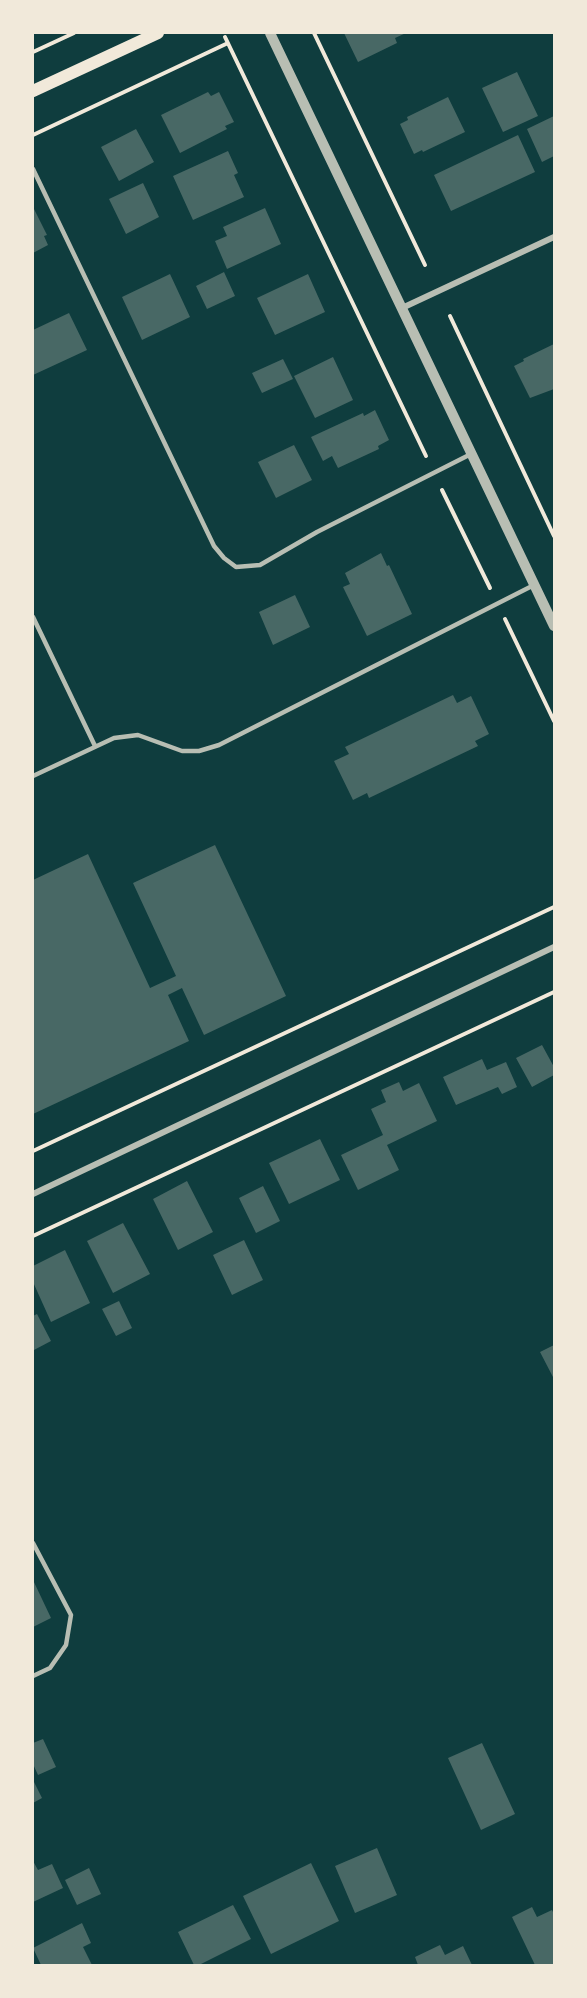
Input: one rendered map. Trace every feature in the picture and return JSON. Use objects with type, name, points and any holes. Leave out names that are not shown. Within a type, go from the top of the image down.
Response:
[{"type":"main road","points":[[33,91],[158,33]]},
{"type":"street","points":[[270,33],[554,626]]},
{"type":"street","points":[[402,308],[554,237]]},
{"type":"street","points":[[33,1194],[554,947]]},
{"type":"lane","points":[[33,169],[214,546],[236,567],[260,565],[317,531],[471,454]]},
{"type":"lane","points":[[33,776],[114,738],[138,735],[182,751],[199,751],[219,745],[534,585]]},
{"type":"lane","points":[[33,617],[95,746]]},
{"type":"lane","points":[[33,1543],[71,1615],[66,1645],[50,1668],[33,1676]]},
{"type":"path","points":[[33,52],[74,33]]},
{"type":"path","points":[[314,33],[425,265]]},
{"type":"path","points":[[225,37],[554,721]]},
{"type":"path","points":[[33,135],[228,43]]},
{"type":"path","points":[[450,315],[554,536]]},
{"type":"path","points":[[33,1151],[554,907]]},
{"type":"path","points":[[33,1236],[554,992]]},
{"type":"building","points":[[344,33],[406,33],[395,38],[397,43],[358,62]]},
{"type":"building","points":[[517,72],[538,116],[503,132],[482,88]]},
{"type":"building","points":[[208,92],[211,96],[219,92],[234,122],[225,126],[227,129],[180,153],[161,115]]},
{"type":"building","points":[[448,97],[465,132],[414,154],[400,124],[408,120],[407,117]]},
{"type":"building","points":[[554,116],[554,156],[542,162],[527,129]]},
{"type":"building","points":[[136,129],[154,162],[119,181],[101,147]]},
{"type":"building","points":[[518,135],[535,172],[451,211],[434,175]]},
{"type":"building","points":[[228,151],[238,173],[234,175],[244,197],[193,220],[173,176]]},
{"type":"building","points":[[143,183],[159,217],[126,234],[109,199]]},
{"type":"building","points":[[33,207],[47,235],[44,236],[48,245],[33,253]]},
{"type":"building","points":[[265,208],[281,244],[227,269],[215,241],[227,236],[223,227]]},
{"type":"building","points":[[224,272],[235,296],[207,309],[196,286]]},
{"type":"building","points":[[170,274],[190,317],[142,340],[122,297]]},
{"type":"building","points":[[308,274],[325,312],[275,335],[257,298]]},
{"type":"building","points":[[69,313],[87,350],[33,375],[33,330]]},
{"type":"building","points":[[554,344],[554,389],[530,398],[514,366]]},
{"type":"building","points":[[333,357],[353,400],[315,418],[294,376]]},
{"type":"building","points":[[283,359],[293,379],[262,393],[252,373]]},
{"type":"building","points":[[375,410],[389,440],[378,446],[379,449],[338,468],[332,456],[323,461],[311,437],[363,413],[364,416]]},
{"type":"building","points":[[294,445],[312,480],[276,498],[258,462]]},
{"type":"building","points":[[381,553],[412,614],[367,636],[343,587],[350,584],[345,573]]},
{"type":"building","points":[[295,595],[310,627],[273,645],[259,612]]},
{"type":"building","points":[[453,695],[457,703],[471,696],[489,734],[475,741],[478,746],[369,798],[367,793],[353,800],[334,761],[349,754],[345,747]]},
{"type":"building","points":[[215,845],[286,996],[204,1035],[182,988],[168,995],[189,1041],[33,1114],[33,880],[88,854],[150,988],[176,976],[133,883]]},
{"type":"building","points":[[542,1045],[554,1067],[554,1075],[532,1087],[516,1058]]},
{"type":"building","points":[[482,1059],[487,1070],[506,1062],[517,1087],[502,1094],[498,1087],[456,1105],[443,1077]]},
{"type":"building","points":[[399,1082],[403,1091],[419,1083],[437,1121],[387,1145],[399,1170],[358,1190],[341,1155],[383,1135],[371,1109],[386,1102],[381,1090]]},
{"type":"building","points":[[320,1139],[340,1180],[289,1204],[269,1163]]},
{"type":"building","points":[[187,1181],[213,1232],[178,1250],[153,1199]]},
{"type":"building","points":[[263,1186],[280,1221],[256,1233],[239,1198]]},
{"type":"building","points":[[123,1223],[150,1274],[113,1293],[87,1241]]},
{"type":"building","points":[[244,1240],[263,1280],[232,1295],[213,1255]]},
{"type":"building","points":[[65,1250],[90,1303],[51,1322],[33,1282],[33,1266]]},
{"type":"building","points":[[119,1301],[132,1328],[116,1336],[102,1309]]},
{"type":"building","points":[[37,1314],[51,1341],[34,1350],[33,1316]]},
{"type":"building","points":[[554,1345],[554,1379],[540,1352]]},
{"type":"building","points":[[33,1580],[51,1618],[33,1627]]},
{"type":"building","points":[[43,1739],[56,1767],[38,1775],[33,1764],[33,1743]]},
{"type":"building","points":[[482,1743],[515,1814],[481,1830],[448,1758]]},
{"type":"building","points":[[33,1780],[42,1798],[33,1803]]},
{"type":"building","points":[[377,1848],[397,1895],[355,1913],[335,1866]]},
{"type":"building","points":[[33,1861],[38,1870],[52,1864],[63,1888],[33,1902]]},
{"type":"building","points":[[311,1863],[339,1921],[271,1954],[243,1896]]},
{"type":"building","points":[[89,1868],[101,1894],[77,1905],[65,1880]]},
{"type":"building","points":[[233,1905],[251,1939],[199,1965],[194,1965],[178,1932]]},
{"type":"building","points":[[532,1907],[537,1917],[552,1910],[554,1914],[554,1965],[535,1965],[512,1917]]},
{"type":"building","points":[[82,1923],[91,1943],[83,1947],[92,1965],[41,1965],[33,1948]]},
{"type":"building","points":[[440,1945],[445,1955],[463,1946],[472,1965],[418,1965],[415,1957]]}]
